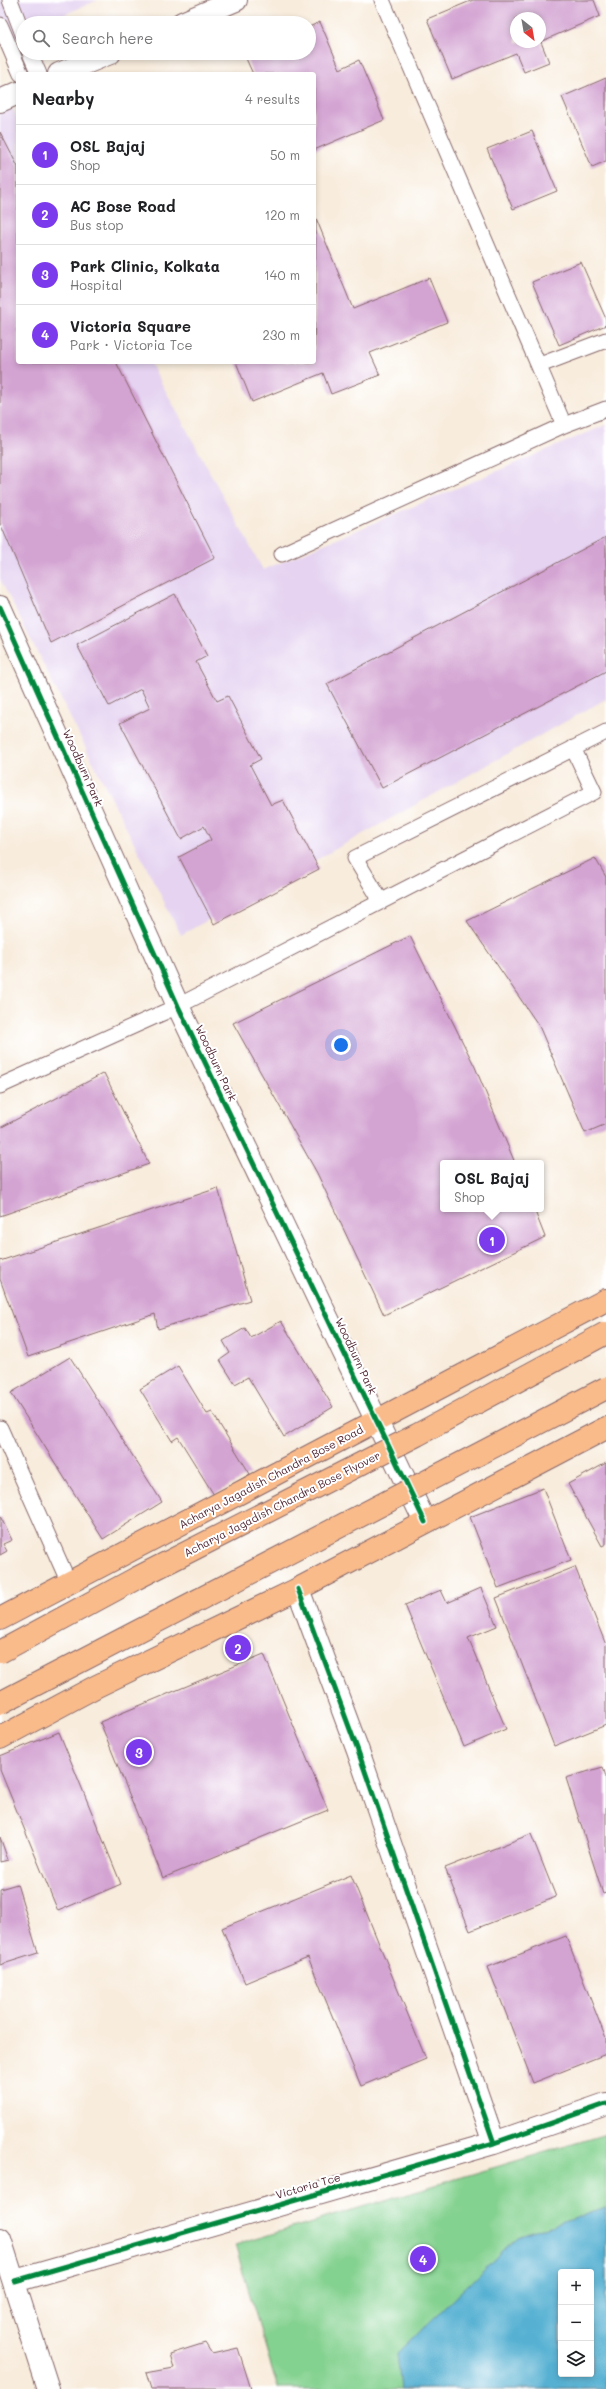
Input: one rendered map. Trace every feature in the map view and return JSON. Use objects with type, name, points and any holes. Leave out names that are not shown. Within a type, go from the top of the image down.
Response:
[{"type":"main road","name":"Acharya Jagadish Chandra Bose Road","points":[[0,1619],[606,1300]]},
{"type":"main road","name":"Acharya Jagadish Chandra Bose Flyover","points":[[0,1652],[135,1579],[417,1435],[606,1333]]},
{"type":"main road","points":[[0,1703],[606,1388]]},
{"type":"main road","points":[[0,1738],[97,1686],[298,1589],[606,1428]]},
{"type":"street","points":[[198,16],[236,0]]},
{"type":"street","points":[[64,72],[93,60]]},
{"type":"street","points":[[0,101],[16,94]]},
{"type":"street","name":"Woodburn Park","points":[[0,607],[178,1006],[425,1522]]},
{"type":"street","points":[[298,1589],[358,1750],[494,2143]]},
{"type":"street","name":"Victoria Tce","points":[[14,2281],[494,2143],[606,2104]]},
{"type":"street","points":[[0,2239],[48,2389]]},
{"type":"lane","points":[[0,2],[6,0]]},
{"type":"lane","points":[[10,0],[16,16]]},
{"type":"lane","points":[[382,0],[540,365],[564,425]]},
{"type":"lane","points":[[0,25],[20,72]]},
{"type":"lane","points":[[33,60],[38,72]]},
{"type":"lane","points":[[540,365],[606,340]]},
{"type":"lane","points":[[282,554],[564,425],[606,409]]},
{"type":"lane","points":[[381,901],[355,858],[606,732]]},
{"type":"lane","points":[[0,1086],[178,1006],[594,792],[573,748]]},
{"type":"lane","points":[[0,1428],[69,1583]]},
{"type":"shaded area","points":[[0,0],[98,0],[61,16],[16,16],[16,37],[0,45]]},
{"type":"shaded area","points":[[0,86],[16,115],[16,364],[151,364],[263,570],[606,425],[606,699],[181,935],[0,579]]},
{"type":"green space","points":[[606,2134],[606,2389],[278,2389],[235,2245]]},
{"type":"water","points":[[606,2208],[606,2389],[401,2389],[397,2354],[517,2237]]},
{"type":"building","points":[[473,0],[594,0],[600,16],[546,39],[546,12],[510,12],[510,48],[543,48],[549,62],[524,72],[516,53],[452,79],[427,19]]},
{"type":"building","points":[[320,22],[340,69],[359,60],[384,120],[316,149],[316,72],[252,72],[247,60],[316,60],[316,24]]},
{"type":"building","points":[[606,78],[606,161],[592,167],[562,97]]},
{"type":"building","points":[[532,131],[557,191],[513,209],[487,149]]},
{"type":"building","points":[[0,132],[16,163],[16,364],[117,364],[215,558],[51,643],[0,523]]},
{"type":"building","points":[[316,218],[353,309],[429,278],[447,322],[370,353],[380,375],[331,394],[323,373],[252,402],[237,364],[316,364]]},
{"type":"building","points":[[581,262],[606,319],[606,325],[559,345],[532,282]]},
{"type":"building","points":[[606,537],[606,671],[382,788],[327,684]]},
{"type":"building","points":[[175,594],[207,656],[196,662],[217,701],[228,696],[261,759],[250,765],[271,805],[283,800],[319,869],[214,924],[179,857],[211,840],[204,826],[181,839],[120,723],[150,708],[141,689],[109,706],[77,645]]},
{"type":"building","points":[[595,858],[606,877],[606,1124],[585,1133],[539,1026],[467,921]]},
{"type":"building","points":[[410,936],[475,1067],[514,1160],[440,1160],[440,1212],[535,1212],[545,1237],[384,1315],[317,1173],[233,1023]]},
{"type":"building","points":[[104,1073],[149,1164],[0,1216],[0,1128]]},
{"type":"building","points":[[218,1188],[250,1300],[158,1329],[155,1314],[28,1357],[0,1279],[0,1261]]},
{"type":"building","points":[[281,1321],[333,1407],[284,1437],[248,1377],[235,1384],[220,1360],[230,1353],[223,1341],[245,1328],[251,1338]]},
{"type":"building","points":[[70,1357],[162,1502],[103,1539],[11,1393]]},
{"type":"building","points":[[178,1366],[207,1414],[212,1412],[250,1474],[214,1495],[178,1437],[172,1441],[140,1389]]},
{"type":"building","points":[[606,1463],[606,1544],[602,1546],[568,1484]]},
{"type":"building","points":[[543,1488],[571,1560],[498,1588],[470,1517]]},
{"type":"building","points":[[0,1516],[12,1540],[3,1544],[7,1551],[0,1555]]},
{"type":"building","points":[[575,1567],[606,1645],[606,1725],[554,1746],[496,1598]]},
{"type":"building","points":[[481,1588],[497,1626],[468,1638],[506,1729],[464,1747],[405,1605],[441,1590],[447,1603]]},
{"type":"building","points":[[264,1654],[328,1810],[163,1878],[100,1722]]},
{"type":"building","points":[[59,1732],[121,1884],[58,1911],[0,1770],[0,1756]]},
{"type":"building","points":[[603,1767],[606,1777],[606,1893],[603,1894],[566,1778]]},
{"type":"building","points":[[531,1834],[556,1897],[470,1931],[445,1868]]},
{"type":"building","points":[[0,1837],[8,1860],[0,1862]]},
{"type":"building","points":[[351,1875],[426,2059],[361,2086],[308,1957],[245,1983],[222,1928]]},
{"type":"building","points":[[17,1884],[38,1953],[0,1965],[0,1889]]},
{"type":"building","points":[[566,1936],[606,2039],[606,2054],[533,2083],[488,1967]]},
{"type":"building","points":[[205,2343],[212,2354],[238,2348],[251,2389],[151,2389],[146,2373],[174,2368],[170,2354]]},
{"type":"cycle path","points":[[0,607],[178,1006],[425,1522]]},
{"type":"cycle path","points":[[298,1589],[358,1751],[494,2143]]},
{"type":"cycle path","points":[[15,2281],[494,2143],[606,2104]]},
{"type":"place","name":"OSL Bajaj","points":[[492,1240]]},
{"type":"place","name":"AC Bose Road","points":[[238,1648]]},
{"type":"place","name":"Park Clinic, Kolkata","points":[[139,1752]]},
{"type":"place","name":"Victoria Square","points":[[423,2259]]}]
